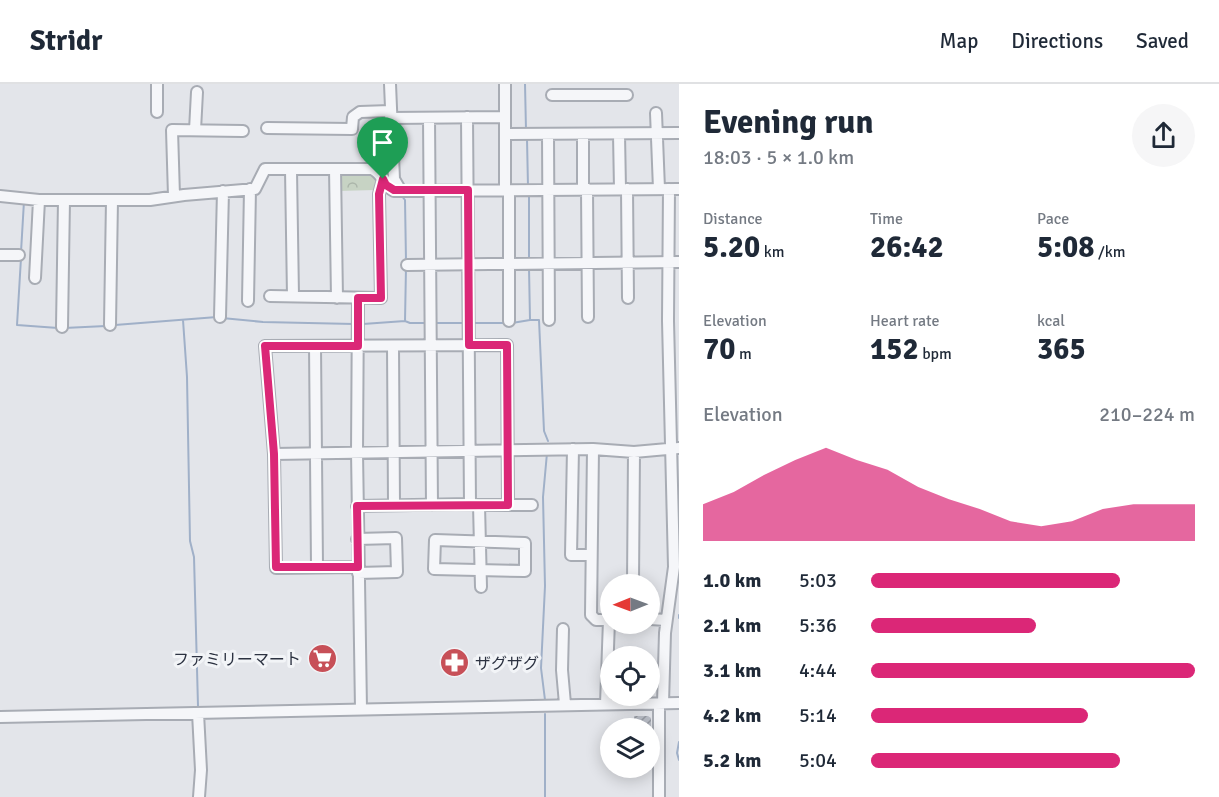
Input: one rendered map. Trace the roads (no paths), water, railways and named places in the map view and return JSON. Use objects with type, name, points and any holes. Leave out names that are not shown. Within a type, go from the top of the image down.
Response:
[{"type":"street","points":[[157,112],[158,84]]},
{"type":"street","points":[[390,84],[388,113],[394,179],[401,190]]},
{"type":"street","points":[[505,84],[508,321]]},
{"type":"street","points":[[552,95],[590,89],[627,94]]},
{"type":"street","points":[[195,130],[197,92]]},
{"type":"street","points":[[267,128],[352,129],[353,117],[360,111],[429,118],[505,117]]},
{"type":"street","points":[[656,113],[669,189],[674,263],[676,567],[666,620],[659,797]]},
{"type":"street","points":[[466,117],[470,450],[480,542],[481,587]]},
{"type":"street","points":[[429,118],[432,505]]},
{"type":"street","points":[[174,196],[172,130],[243,131]]},
{"type":"street","points":[[505,134],[679,133]]},
{"type":"street","points":[[548,134],[549,320]]},
{"type":"street","points":[[583,134],[588,317]]},
{"type":"street","points":[[619,134],[628,263],[628,298]]},
{"type":"street","points":[[0,196],[39,200],[150,200],[255,189],[265,170],[372,169],[390,189],[401,190],[669,189]]},
{"type":"street","points":[[291,170],[294,296]]},
{"type":"street","points":[[335,170],[337,298]]},
{"type":"street","points":[[270,296],[381,298],[379,194],[383,179]]},
{"type":"street","points":[[248,301],[250,189]]},
{"type":"street","points":[[220,316],[223,191]]},
{"type":"street","points":[[35,278],[39,200]]},
{"type":"street","points":[[62,327],[64,200]]},
{"type":"street","points":[[110,325],[112,200]]},
{"type":"street","points":[[0,255],[19,255]]},
{"type":"street","points":[[407,265],[674,263]]},
{"type":"street","points":[[358,298],[357,539],[361,709]]},
{"type":"street","points":[[357,539],[396,538],[397,572],[276,567],[274,454],[265,346],[507,345],[508,505]]},
{"type":"street","points":[[315,346],[317,567]]},
{"type":"street","points":[[393,346],[394,505]]},
{"type":"street","points":[[274,454],[573,449],[634,452],[675,448]]},
{"type":"street","points":[[573,449],[571,555],[591,555]]},
{"type":"street","points":[[593,449],[591,615],[596,620],[600,620]]},
{"type":"street","points":[[633,574],[634,452]]},
{"type":"street","points":[[357,506],[532,505]]},
{"type":"street","points":[[435,540],[480,542],[525,543],[525,571],[434,569],[435,540]]},
{"type":"street","points":[[660,620],[666,620]]},
{"type":"street","points":[[563,629],[562,670],[565,704]]},
{"type":"street","points":[[661,704],[679,703]]},
{"type":"street","points":[[0,717],[600,704]]},
{"type":"street","points":[[198,713],[201,770],[199,797]]},
{"type":"waterway","points":[[525,84],[526,130]]},
{"type":"waterway","points":[[527,139],[528,187]]},
{"type":"waterway","points":[[529,194],[529,259]]},
{"type":"waterway","points":[[401,195],[405,200],[406,261]]},
{"type":"waterway","points":[[21,252],[24,201]]},
{"type":"waterway","points":[[21,258],[17,325],[58,328]]},
{"type":"waterway","points":[[405,321],[406,267]]},
{"type":"waterway","points":[[529,268],[530,320],[539,320],[544,431],[548,441]]},
{"type":"waterway","points":[[115,325],[217,317]]},
{"type":"waterway","points":[[222,318],[263,322],[354,324]]},
{"type":"waterway","points":[[183,320],[198,706]]},
{"type":"waterway","points":[[512,323],[530,320]]},
{"type":"waterway","points":[[363,324],[405,321],[428,323]]},
{"type":"waterway","points":[[434,323],[464,323]]},
{"type":"waterway","points":[[473,323],[506,323]]},
{"type":"waterway","points":[[64,328],[106,326]]},
{"type":"waterway","points":[[545,700],[541,668],[545,586],[543,497],[547,453]]},
{"type":"waterway","points":[[545,714],[545,797]]},
{"type":"waterway","points":[[679,742],[677,753],[679,760]]},
{"type":"place","name":"ファミリーマート","points":[[322,659]]},
{"type":"place","name":"ザグザグ","points":[[454,663]]}]
